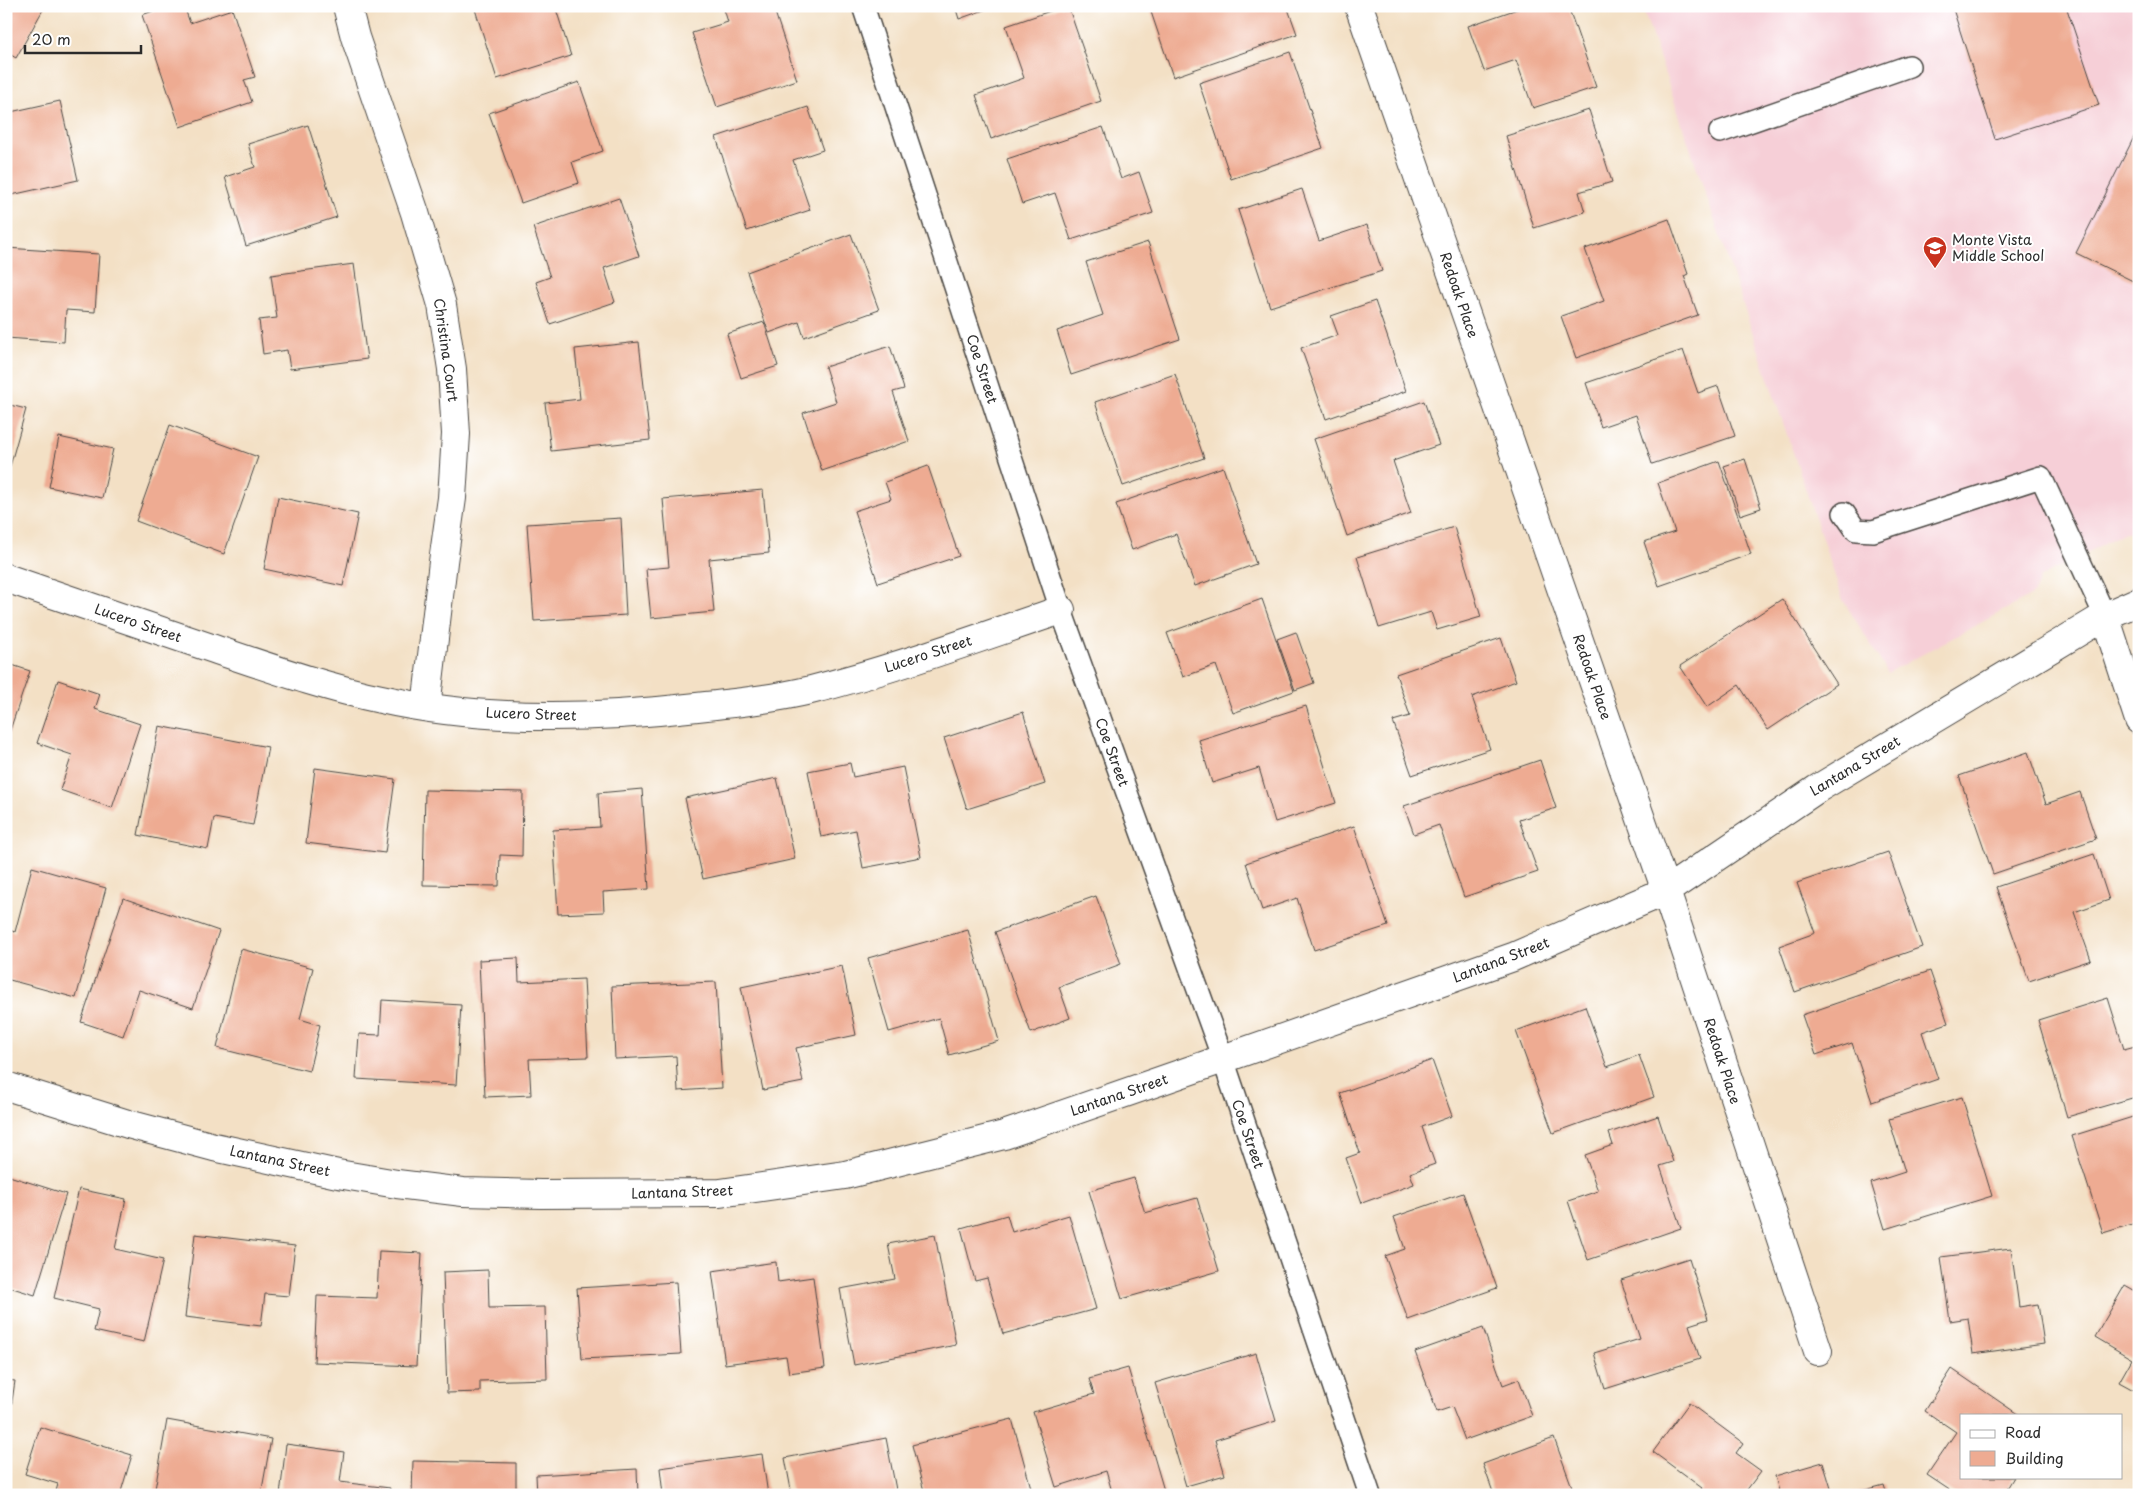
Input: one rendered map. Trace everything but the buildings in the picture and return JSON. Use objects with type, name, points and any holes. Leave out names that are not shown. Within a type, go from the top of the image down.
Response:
[{"type":"street","name":"Christina Court","points":[[347,6],[355,37],[415,213],[439,296],[452,369],[456,434],[452,498],[442,562],[426,707]]},
{"type":"street","name":"Redoak Place","points":[[1359,6],[1666,891],[1818,1351]]},
{"type":"street","name":"Lucero Street","points":[[6,578],[280,671],[380,699],[426,707],[492,713],[574,716],[631,714],[749,701],[810,690],[901,663],[1061,610]]},
{"type":"street","name":"Lantana Street","points":[[6,1086],[128,1124],[214,1147],[338,1174],[463,1192],[720,1194],[845,1175],[1004,1135],[1513,957],[1666,891],[1817,789],[2105,616],[2139,601]]},
{"type":"street","points":[[2105,616],[2139,720]]},
{"type":"lane","name":"Coe Street","points":[[863,6],[1061,610],[1223,1059],[1370,1495]]},
{"type":"lane","points":[[1720,132],[1909,66]]},
{"type":"lane","points":[[1844,513],[1856,530],[1873,531],[2041,478],[2105,616]]},
{"type":"shaded area","name":"Monte Vista Middle School","points":[[1642,6],[2139,6],[2139,535],[2125,532],[2040,578],[2034,594],[1888,673],[1843,600]]},
{"type":"place","name":"Monte Vista Middle School","points":[[1935,269]]}]
